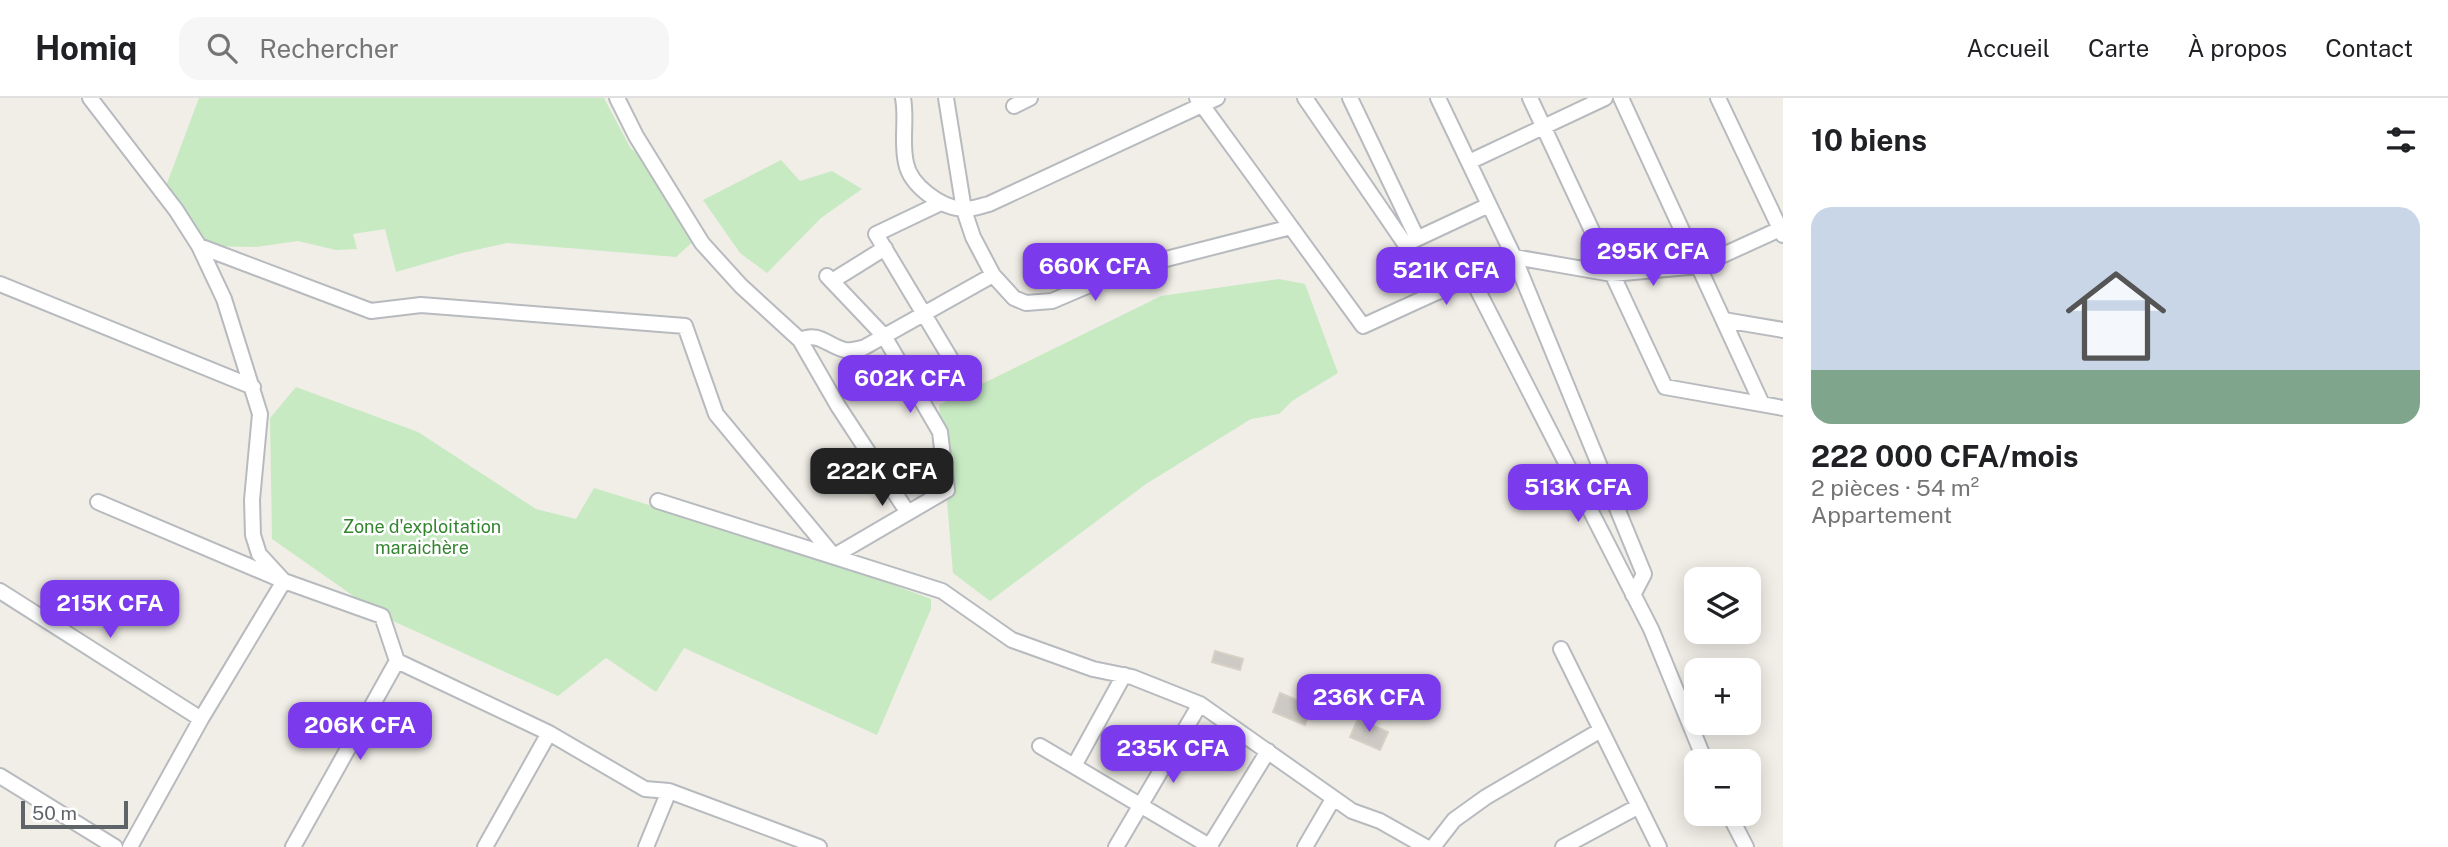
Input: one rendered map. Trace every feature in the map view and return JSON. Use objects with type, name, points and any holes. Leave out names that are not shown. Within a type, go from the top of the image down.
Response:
[{"type":"street","points":[[90,98],[176,210],[199,246],[225,299],[260,414],[252,500],[253,535],[260,554],[284,581]]},
{"type":"street","points":[[617,98],[636,136],[702,243],[741,286],[800,340],[838,407],[908,513]]},
{"type":"street","points":[[903,98],[906,116],[906,166],[911,177],[941,203],[964,210],[989,204],[1199,102],[1217,98]]},
{"type":"street","points":[[946,98],[964,210],[973,237],[993,275],[1014,298],[1026,303],[1052,301],[1127,270],[1291,227]]},
{"type":"street","points":[[1014,106],[1030,98]]},
{"type":"street","points":[[1305,98],[1411,241]]},
{"type":"street","points":[[1350,98],[1411,241],[1438,292]]},
{"type":"street","points":[[1438,98],[1514,257],[1644,574],[1633,595]]},
{"type":"street","points":[[1530,98],[1665,387],[1783,408]]},
{"type":"street","points":[[1469,162],[1605,98]]},
{"type":"street","points":[[1621,98],[1762,404]]},
{"type":"street","points":[[1199,102],[1363,326],[1514,257],[1612,274],[1699,266],[1782,232],[1718,98]]},
{"type":"street","points":[[941,203],[876,234],[970,391]]},
{"type":"street","points":[[1411,241],[1489,205]]},
{"type":"street","points":[[199,246],[371,311],[421,305],[685,327],[716,414],[834,556]]},
{"type":"street","points":[[834,556],[947,490],[940,432],[884,336],[829,279],[885,248]]},
{"type":"street","points":[[800,340],[817,337],[845,350],[863,348],[993,275]]},
{"type":"street","points":[[1471,276],[1651,629],[1700,749]]},
{"type":"street","points":[[0,284],[253,387]]},
{"type":"street","points":[[1724,320],[1783,330]]},
{"type":"street","points":[[658,501],[942,591],[1012,640],[1093,669],[1124,675],[1200,704],[1333,799],[1352,811],[1380,821],[1402,841],[1426,847]]},
{"type":"street","points":[[98,502],[284,581],[382,616],[397,661],[549,733],[645,789],[669,791],[819,847]]},
{"type":"street","points":[[130,847],[201,719],[284,581]]},
{"type":"street","points":[[0,591],[201,719]]},
{"type":"street","points":[[1562,649],[1659,847]]},
{"type":"street","points":[[293,847],[397,661]]},
{"type":"street","points":[[1074,766],[1124,675]]},
{"type":"street","points":[[1116,847],[1200,704]]},
{"type":"street","points":[[1433,847],[1454,820],[1486,797],[1601,730]]},
{"type":"street","points":[[485,847],[549,733]]},
{"type":"street","points":[[1040,746],[1210,847],[1268,751]]},
{"type":"street","points":[[0,776],[115,847]]},
{"type":"street","points":[[646,847],[669,791]]},
{"type":"street","points":[[1305,847],[1333,799]]},
{"type":"street","points":[[1563,847],[1639,806]]},
{"type":"street","points":[[1735,826],[1745,847]]},
{"type":"green space","points":[[199,98],[604,98],[631,149],[652,161],[698,237],[676,257],[507,243],[396,272],[385,229],[353,234],[357,249],[336,250],[298,241],[256,247],[199,246],[163,194]]},
{"type":"green space","points":[[781,160],[800,181],[832,171],[862,189],[821,218],[767,273],[740,253],[703,200]]},
{"type":"green space","points":[[1279,279],[1305,284],[1338,373],[1292,401],[1279,414],[1251,419],[1146,484],[990,601],[953,573],[939,405],[1161,296]]},
{"type":"green space","name":"Zone d'exploitation maraichère","points":[[296,387],[418,432],[536,509],[576,519],[594,488],[827,560],[931,599],[931,609],[877,735],[684,648],[656,692],[606,658],[558,696],[382,616],[272,539],[270,418]]},
{"type":"building","points":[[1215,651],[1243,659],[1240,670],[1212,662]]},
{"type":"building","points":[[1280,693],[1312,706],[1305,725],[1273,712]]},
{"type":"building","points":[[1358,719],[1388,732],[1380,750],[1350,737]]}]
